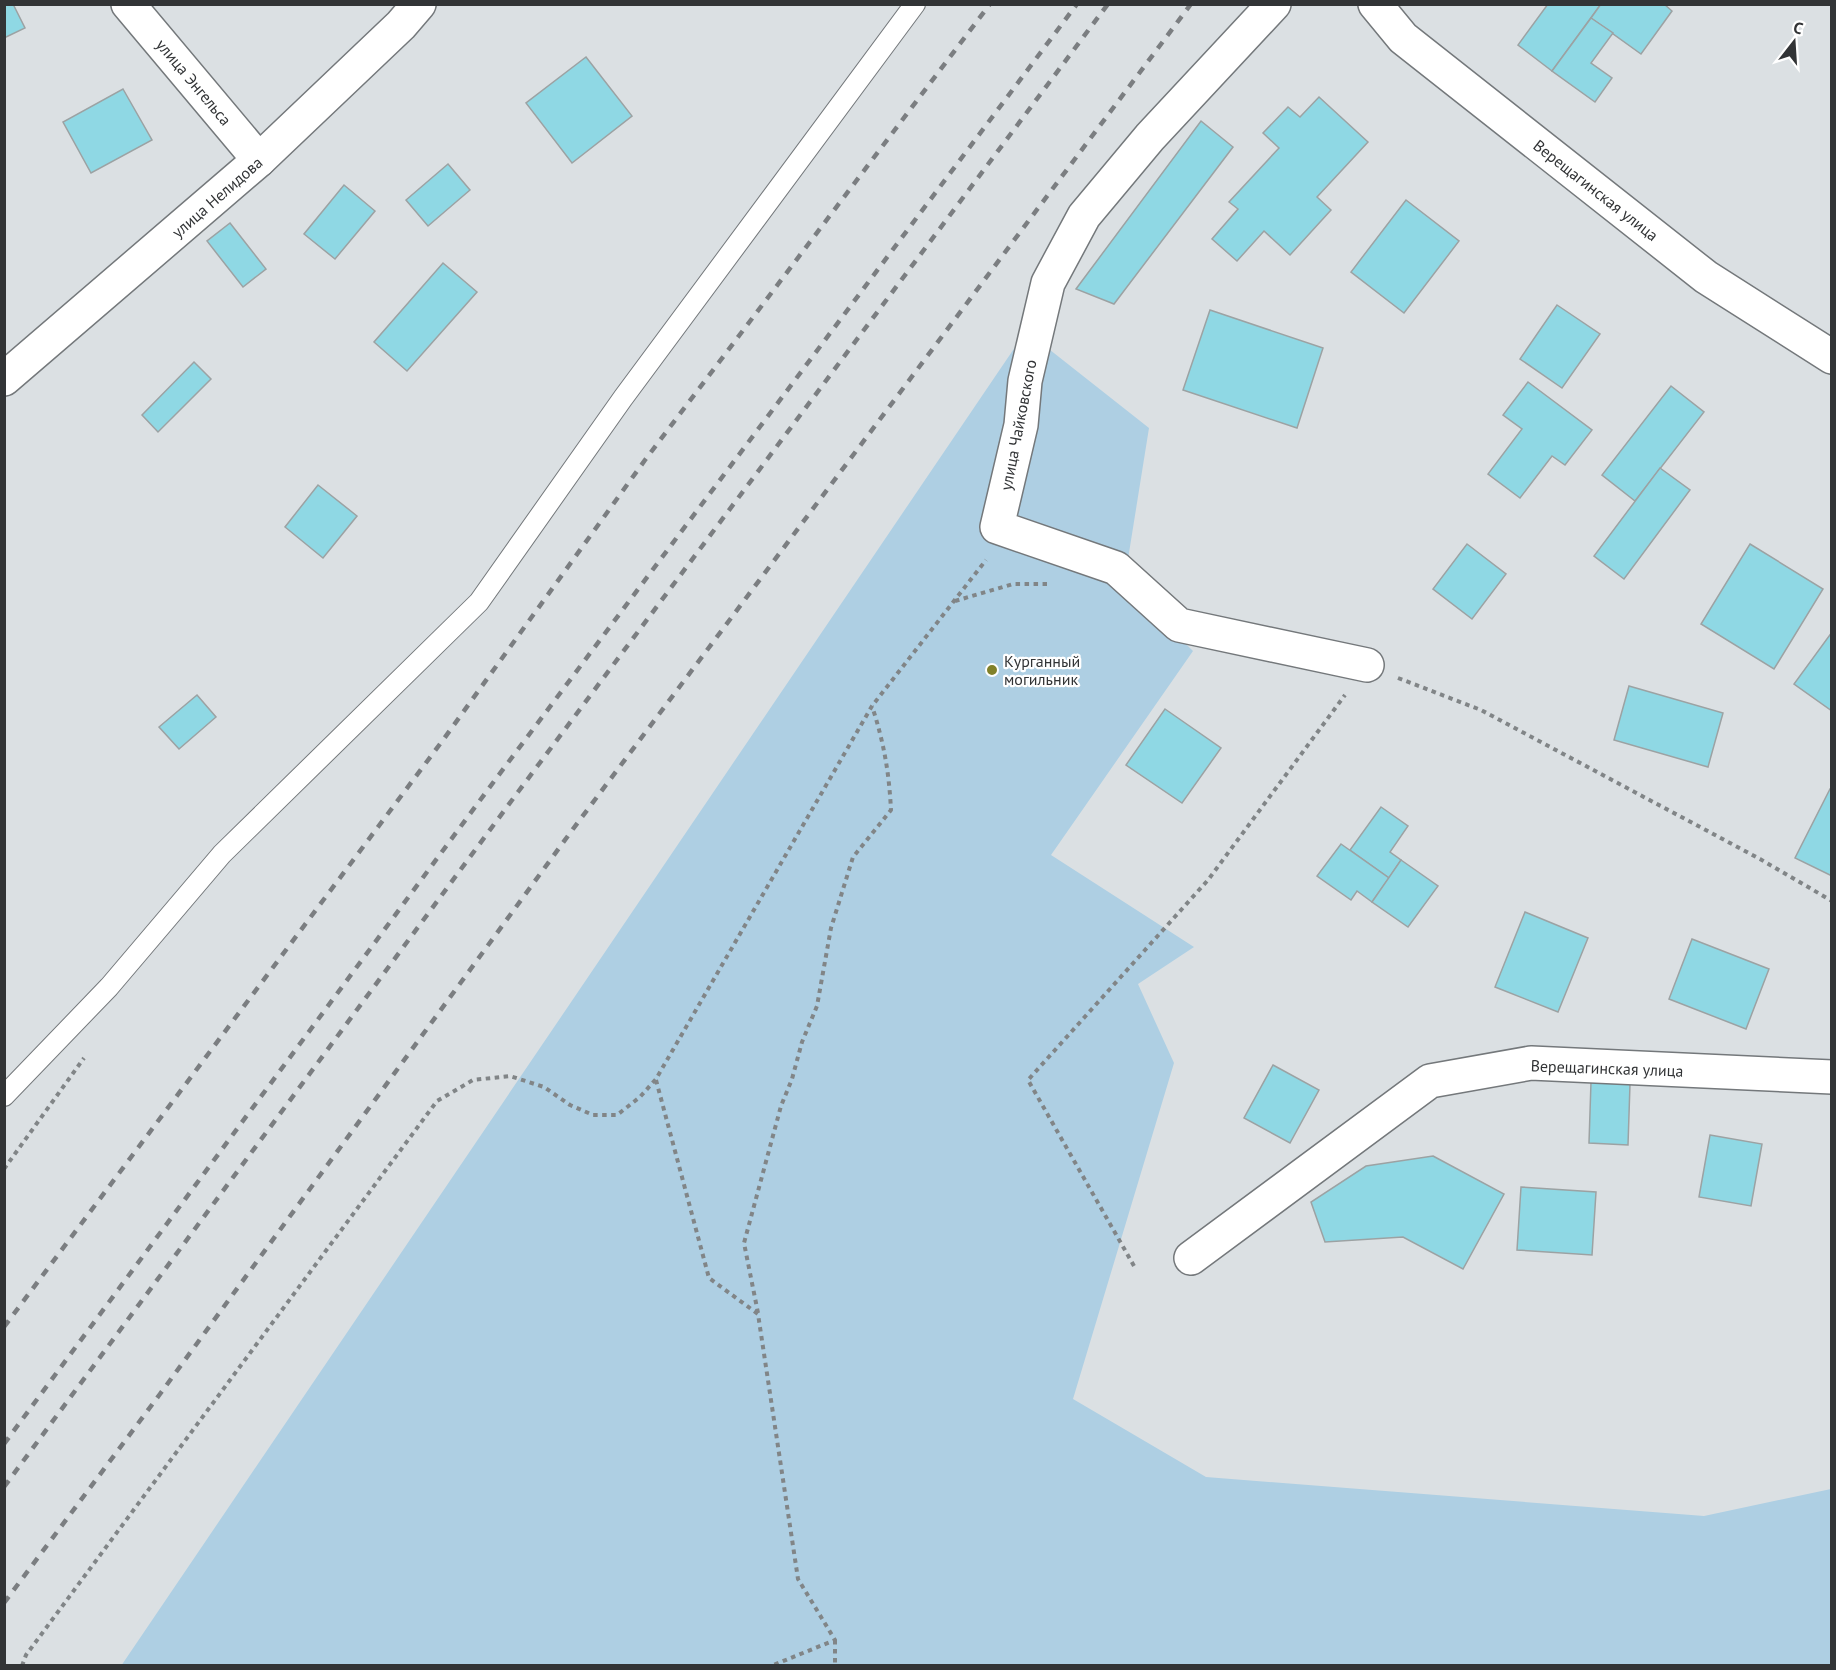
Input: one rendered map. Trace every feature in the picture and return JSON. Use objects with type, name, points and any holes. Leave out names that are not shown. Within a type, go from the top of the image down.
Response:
[{"type":"street","name":"улица Энгельса","points":[[128,4],[259,160]]},
{"type":"street","name":"улица Нелидова","points":[[4,378],[259,160],[401,25],[419,4]]},
{"type":"street","name":"улица Чайковского","points":[[997,527],[1021,425],[1025,381],[1048,283],[1084,216],[1150,137],[1274,4]]},
{"type":"street","name":"Верещагинская улица","points":[[1375,4],[1403,38],[1706,277],[1832,357]]},
{"type":"street","points":[[997,527],[1116,568],[1179,625],[1367,665]]},
{"type":"street","name":"Верещагинская улица","points":[[1191,1258],[1430,1081],[1532,1063],[1832,1077]]},
{"type":"lane","points":[[4,1096],[109,987],[222,854],[479,602],[623,398],[915,4]]},
{"type":"path","points":[[22,1665],[26,1655],[437,1101],[473,1080],[510,1076],[544,1087],[570,1106],[593,1115],[617,1115],[640,1098],[656,1079],[872,706],[991,554],[997,527]]},
{"type":"path","points":[[954,602],[1013,584],[1055,584]]},
{"type":"path","points":[[1134,1266],[1028,1080],[1208,880],[1367,665],[1481,710],[1760,859],[1832,901]]},
{"type":"path","points":[[835,1665],[835,1640],[798,1579],[758,1314],[744,1243],[781,1106],[792,1079],[802,1042],[817,1006],[831,928],[853,856],[891,810],[890,776],[883,741],[872,706]]},
{"type":"path","points":[[4,1169],[86,1055]]},
{"type":"path","points":[[656,1079],[709,1278],[758,1314]]},
{"type":"path","points":[[771,1665],[835,1640]]},
{"type":"shaded area","points":[[1026,331],[1149,428],[1124,584],[1193,651],[1051,855],[1194,947],[1138,984],[1174,1063],[1073,1399],[1206,1477],[1704,1516],[1831,1489],[1831,1665],[121,1666]]},
{"type":"building","points":[[4,4],[13,4],[25,28],[4,38]]},
{"type":"building","points":[[1548,4],[1601,4],[1552,71],[1518,45]]},
{"type":"building","points":[[1601,4],[1664,4],[1672,11],[1641,54],[1591,18]]},
{"type":"building","points":[[1591,18],[1613,33],[1591,63],[1612,78],[1595,102],[1552,71]]},
{"type":"building","points":[[586,57],[632,116],[572,163],[526,103]]},
{"type":"building","points":[[123,89],[152,140],[91,173],[63,122]]},
{"type":"building","points":[[1319,97],[1368,142],[1317,197],[1331,210],[1290,255],[1264,231],[1237,261],[1212,239],[1238,209],[1229,202],[1279,148],[1263,133],[1288,107],[1300,117]]},
{"type":"building","points":[[1201,121],[1233,147],[1114,304],[1076,289]]},
{"type":"building","points":[[448,164],[470,190],[428,226],[406,200]]},
{"type":"building","points":[[344,185],[375,211],[335,259],[304,234]]},
{"type":"building","points":[[1406,200],[1459,241],[1404,313],[1351,272]]},
{"type":"building","points":[[230,223],[266,269],[243,287],[207,241]]},
{"type":"building","points":[[443,263],[477,292],[407,371],[374,342]]},
{"type":"building","points":[[1557,305],[1600,334],[1562,388],[1520,359]]},
{"type":"building","points":[[1210,310],[1323,348],[1297,428],[1183,390]]},
{"type":"building","points":[[194,362],[211,379],[158,432],[142,415]]},
{"type":"building","points":[[1528,382],[1592,430],[1565,465],[1552,456],[1520,498],[1488,474],[1522,429],[1503,415]]},
{"type":"building","points":[[1671,386],[1704,412],[1635,501],[1602,475]]},
{"type":"building","points":[[1660,468],[1690,490],[1624,579],[1594,556]]},
{"type":"building","points":[[318,485],[357,516],[323,558],[285,527]]},
{"type":"building","points":[[1467,544],[1506,574],[1472,619],[1433,589]]},
{"type":"building","points":[[1750,544],[1823,589],[1774,669],[1701,624]]},
{"type":"building","points":[[1832,632],[1832,711],[1794,684]]},
{"type":"building","points":[[1629,686],[1723,713],[1708,767],[1614,740]]},
{"type":"building","points":[[197,695],[216,717],[179,749],[159,727]]},
{"type":"building","points":[[1165,709],[1221,748],[1182,803],[1126,765]]},
{"type":"building","points":[[1830,789],[1832,790],[1832,876],[1795,858]]},
{"type":"building","points":[[1381,807],[1408,826],[1390,852],[1401,860],[1389,878],[1350,850]]},
{"type":"building","points":[[1341,844],[1389,878],[1372,902],[1357,891],[1351,900],[1317,876]]},
{"type":"building","points":[[1401,860],[1438,886],[1408,927],[1372,902]]},
{"type":"building","points":[[1525,912],[1588,938],[1558,1012],[1495,987]]},
{"type":"building","points":[[1692,939],[1769,969],[1746,1029],[1669,999]]},
{"type":"building","points":[[1273,1065],[1319,1090],[1290,1143],[1244,1118]]},
{"type":"building","points":[[1591,1082],[1630,1084],[1628,1145],[1589,1143]]},
{"type":"building","points":[[1710,1135],[1762,1144],[1751,1206],[1699,1197]]},
{"type":"building","points":[[1433,1156],[1504,1194],[1463,1269],[1403,1237],[1325,1242],[1311,1202],[1366,1166]]},
{"type":"building","points":[[1521,1187],[1596,1192],[1592,1255],[1517,1250]]},
{"type":"railway","points":[[4,1327],[443,740],[645,460],[990,4]]},
{"type":"railway","points":[[4,1444],[498,776],[1077,4]]},
{"type":"railway","points":[[4,1487],[518,792],[1108,4]]},
{"type":"railway","points":[[4,1603],[160,1394],[573,829],[1191,4]]},
{"type":"place","name":"Курганный могильник","points":[[992,670]]}]
